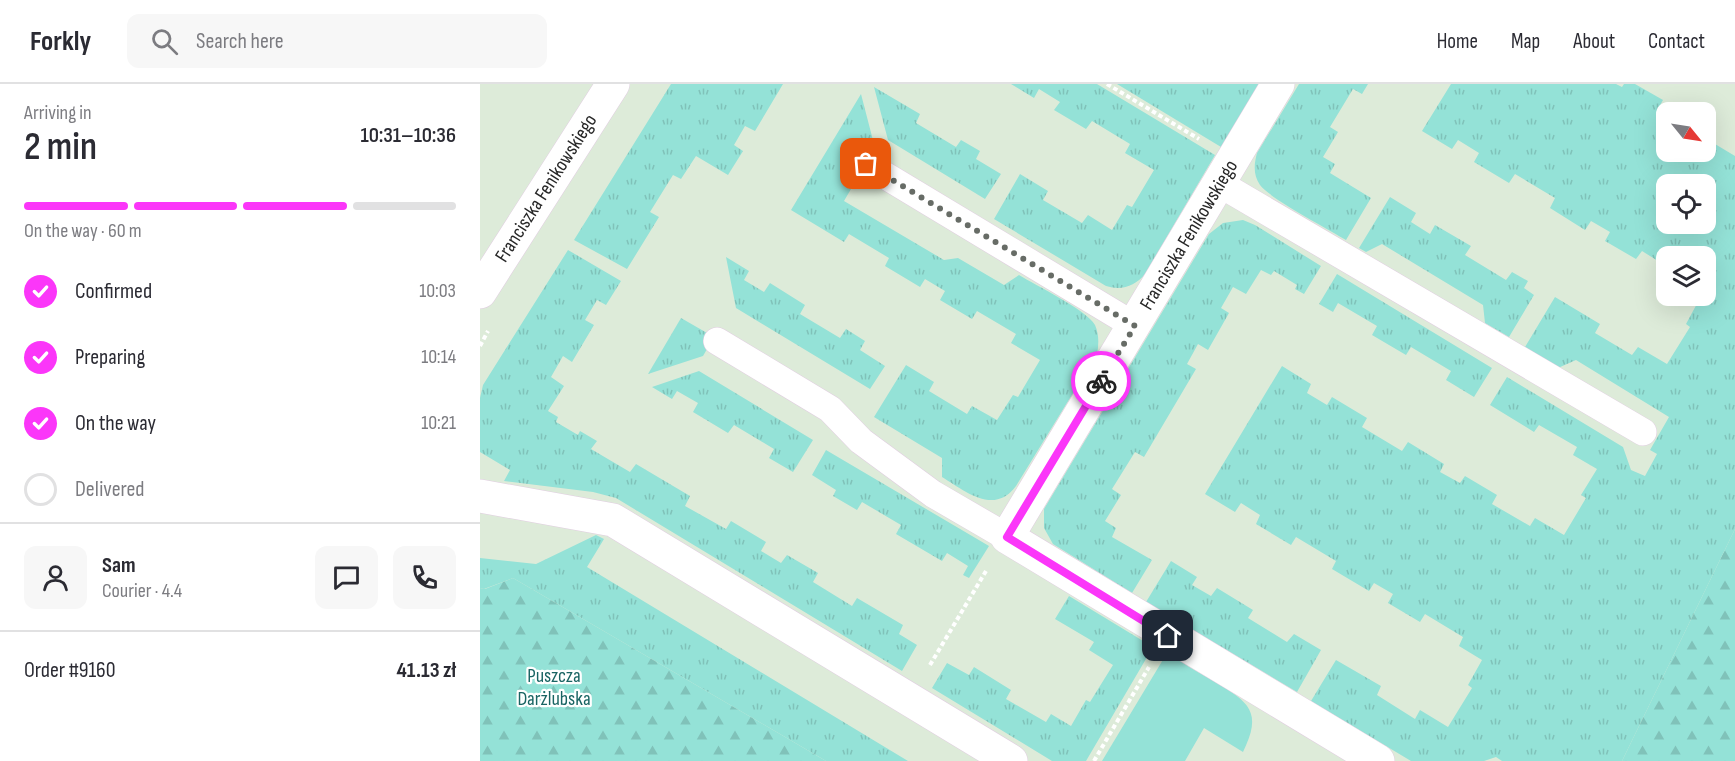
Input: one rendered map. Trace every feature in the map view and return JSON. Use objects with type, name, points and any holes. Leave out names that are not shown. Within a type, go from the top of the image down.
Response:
[{"type":"street","name":"Franciszka Fenikowskiego","points":[[480,292],[613,84]]},
{"type":"street","name":"Franciszka Fenikowskiego","points":[[1007,537],[1278,84]]},
{"type":"street","points":[[480,496],[613,520],[1011,761]]},
{"type":"street","points":[[1007,537],[1378,761]]},
{"type":"lane","points":[[866,164],[1135,326]]},
{"type":"lane","points":[[1226,172],[1643,432]]},
{"type":"lane","points":[[717,342],[830,409],[861,441],[933,494],[1007,537]]},
{"type":"path","points":[[1107,84],[1226,172]]},
{"type":"path","points":[[909,700],[1007,537]]},
{"type":"path","points":[[1094,761],[1168,636]]},
{"type":"green space","points":[[671,84],[783,84],[755,131],[745,126],[734,145],[743,151],[728,175],[696,156],[681,179],[673,175],[650,212],[659,217],[627,269],[574,240]]},
{"type":"green space","points":[[1011,84],[1097,84],[1215,155],[1145,274],[1137,282],[1123,288],[1106,286],[994,219],[1020,174],[1048,191],[1043,200],[1082,223],[1088,215],[1112,230],[1127,205],[1132,207],[1154,170],[1125,153],[1130,144],[1092,121],[1086,129],[1054,110],[1060,102],[1039,89],[1034,98]]},
{"type":"green space","points":[[1117,84],[1259,84],[1221,147]]},
{"type":"green space","points":[[1299,84],[1368,84],[1362,94],[1353,89],[1330,127],[1338,132],[1323,157],[1335,164],[1330,173],[1371,198],[1346,240],[1275,198],[1260,185],[1256,177],[1257,153]]},
{"type":"green space","points":[[1451,84],[1616,84],[1622,87],[1624,84],[1635,84],[1663,100],[1656,102],[1656,162],[1716,162],[1716,145],[1735,156],[1735,529],[1622,761],[1502,761],[1496,757],[1484,761],[1411,761],[1311,701],[1336,660],[1381,686],[1377,695],[1415,719],[1420,710],[1448,727],[1472,688],[1468,685],[1482,660],[1459,646],[1463,637],[1425,614],[1420,622],[1388,603],[1393,594],[1374,583],[1369,591],[1332,569],[1336,561],[1296,537],[1291,545],[1256,524],[1260,515],[1241,503],[1235,512],[1205,494],[1282,366],[1311,384],[1307,393],[1327,405],[1332,397],[1367,418],[1362,427],[1402,451],[1408,442],[1444,464],[1440,472],[1460,483],[1465,476],[1497,495],[1492,504],[1530,526],[1535,518],[1564,535],[1586,498],[1581,495],[1597,469],[1573,455],[1577,447],[1539,425],[1534,432],[1490,405],[1507,377],[1623,447],[1631,470],[1645,476],[1657,454],[1650,450],[1669,417],[1576,360],[1558,368],[1525,347],[1555,297],[1600,324],[1595,333],[1632,355],[1638,347],[1667,364],[1690,327],[1686,324],[1696,306],[1716,306],[1716,246],[1656,246],[1656,260],[1642,251],[1636,259],[1605,241],[1610,232],[1591,221],[1585,230],[1550,208],[1555,198],[1515,174],[1509,183],[1474,162],[1479,153],[1458,140],[1452,149],[1422,131]]},
{"type":"green space","points":[[874,87],[920,114],[916,123],[956,147],[961,140],[980,151],[976,159],[1001,174],[985,199],[888,140]]},
{"type":"green space","points":[[861,94],[875,148],[844,201],[944,260],[958,258],[1004,285],[1019,275],[1082,312],[1095,325],[1098,339],[1097,354],[1016,486],[1007,495],[998,499],[979,498],[942,477],[942,458],[874,417],[906,365],[934,382],[929,391],[967,414],[972,406],[997,420],[1013,395],[1018,397],[1040,360],[1011,343],[1016,334],[977,311],[972,319],[940,300],[945,291],[925,279],[920,287],[885,266],[889,258],[849,234],[844,242],[791,210]]},
{"type":"green space","points":[[1390,197],[1416,213],[1411,222],[1430,234],[1435,225],[1471,246],[1465,255],[1506,280],[1512,272],[1528,281],[1524,288],[1534,295],[1509,337],[1485,323],[1483,305],[1382,244],[1366,252],[1359,248]]},
{"type":"green space","points":[[1243,220],[1321,266],[1304,294],[1295,289],[1297,285],[1274,271],[1271,275],[1261,270],[1246,294],[1233,287],[1221,308],[1229,313],[1208,350],[1198,344],[1187,364],[1196,369],[1144,457],[1135,452],[1112,489],[1121,495],[1105,521],[1116,528],[1112,537],[1152,560],[1132,593],[1053,544],[1044,528],[1044,509],[1209,234],[1223,223]]},
{"type":"green space","points":[[568,250],[621,281],[606,305],[597,300],[585,320],[594,325],[572,362],[563,356],[551,377],[564,386],[548,411],[558,417],[556,422],[578,435],[580,431],[597,441],[591,449],[630,472],[636,464],[690,496],[685,506],[726,529],[731,521],[766,542],[761,551],[781,563],[787,555],[818,573],[813,582],[852,606],[857,598],[903,625],[899,634],[917,645],[902,671],[616,498],[593,492],[504,481],[510,470],[480,452],[480,398],[483,385]]},
{"type":"green space","points":[[726,257],[749,271],[744,280],[764,292],[770,283],[805,305],[800,314],[840,338],[846,329],[865,341],[860,350],[885,366],[870,389],[736,308]]},
{"type":"green space","points":[[1337,274],[1492,368],[1474,397],[1446,380],[1451,371],[1411,347],[1406,355],[1372,335],[1377,326],[1338,303],[1333,312],[1319,304]]},
{"type":"green space","points":[[681,318],[714,337],[703,356],[648,374]]},
{"type":"green space","points":[[699,371],[813,440],[793,472],[769,458],[774,449],[734,425],[728,433],[693,412],[698,403],[677,391],[672,399],[652,387]]},
{"type":"green space","points":[[826,450],[989,546],[969,578],[963,575],[968,566],[947,553],[942,561],[896,534],[901,525],[862,502],[857,510],[833,496],[836,490],[812,475]]},
{"type":"green space","points":[[1735,529],[1735,761],[1622,761]]},
{"type":"green space","points":[[596,535],[604,539],[587,567],[908,761],[826,761],[513,578],[484,589],[480,588],[480,558],[536,564]]},
{"type":"green space","points":[[1171,561],[1197,577],[1192,585],[1211,596],[1217,588],[1253,610],[1248,618],[1287,642],[1294,634],[1321,650],[1297,692],[1146,602]]},
{"type":"green space","name":"Puszcza Darżlubska","points":[[513,578],[826,761],[480,761],[480,588],[485,589]]},
{"type":"green space","points":[[1069,596],[1153,647],[1086,761],[1052,761],[932,688],[947,663],[969,675],[974,667],[1011,690],[1006,699],[1046,722],[1051,714],[1071,726],[1086,700],[1090,702],[1113,665],[1089,650],[1094,642],[1055,619]]},
{"type":"green space","points":[[1167,653],[1227,689],[1244,702],[1252,718],[1252,727],[1243,752],[1204,728],[1185,761],[1102,761]]},
{"type":"way so far","points":[[866,164],[1135,326],[1101,381]]},
{"type":"route","points":[[1101,381],[1007,537],[1168,636]]}]
